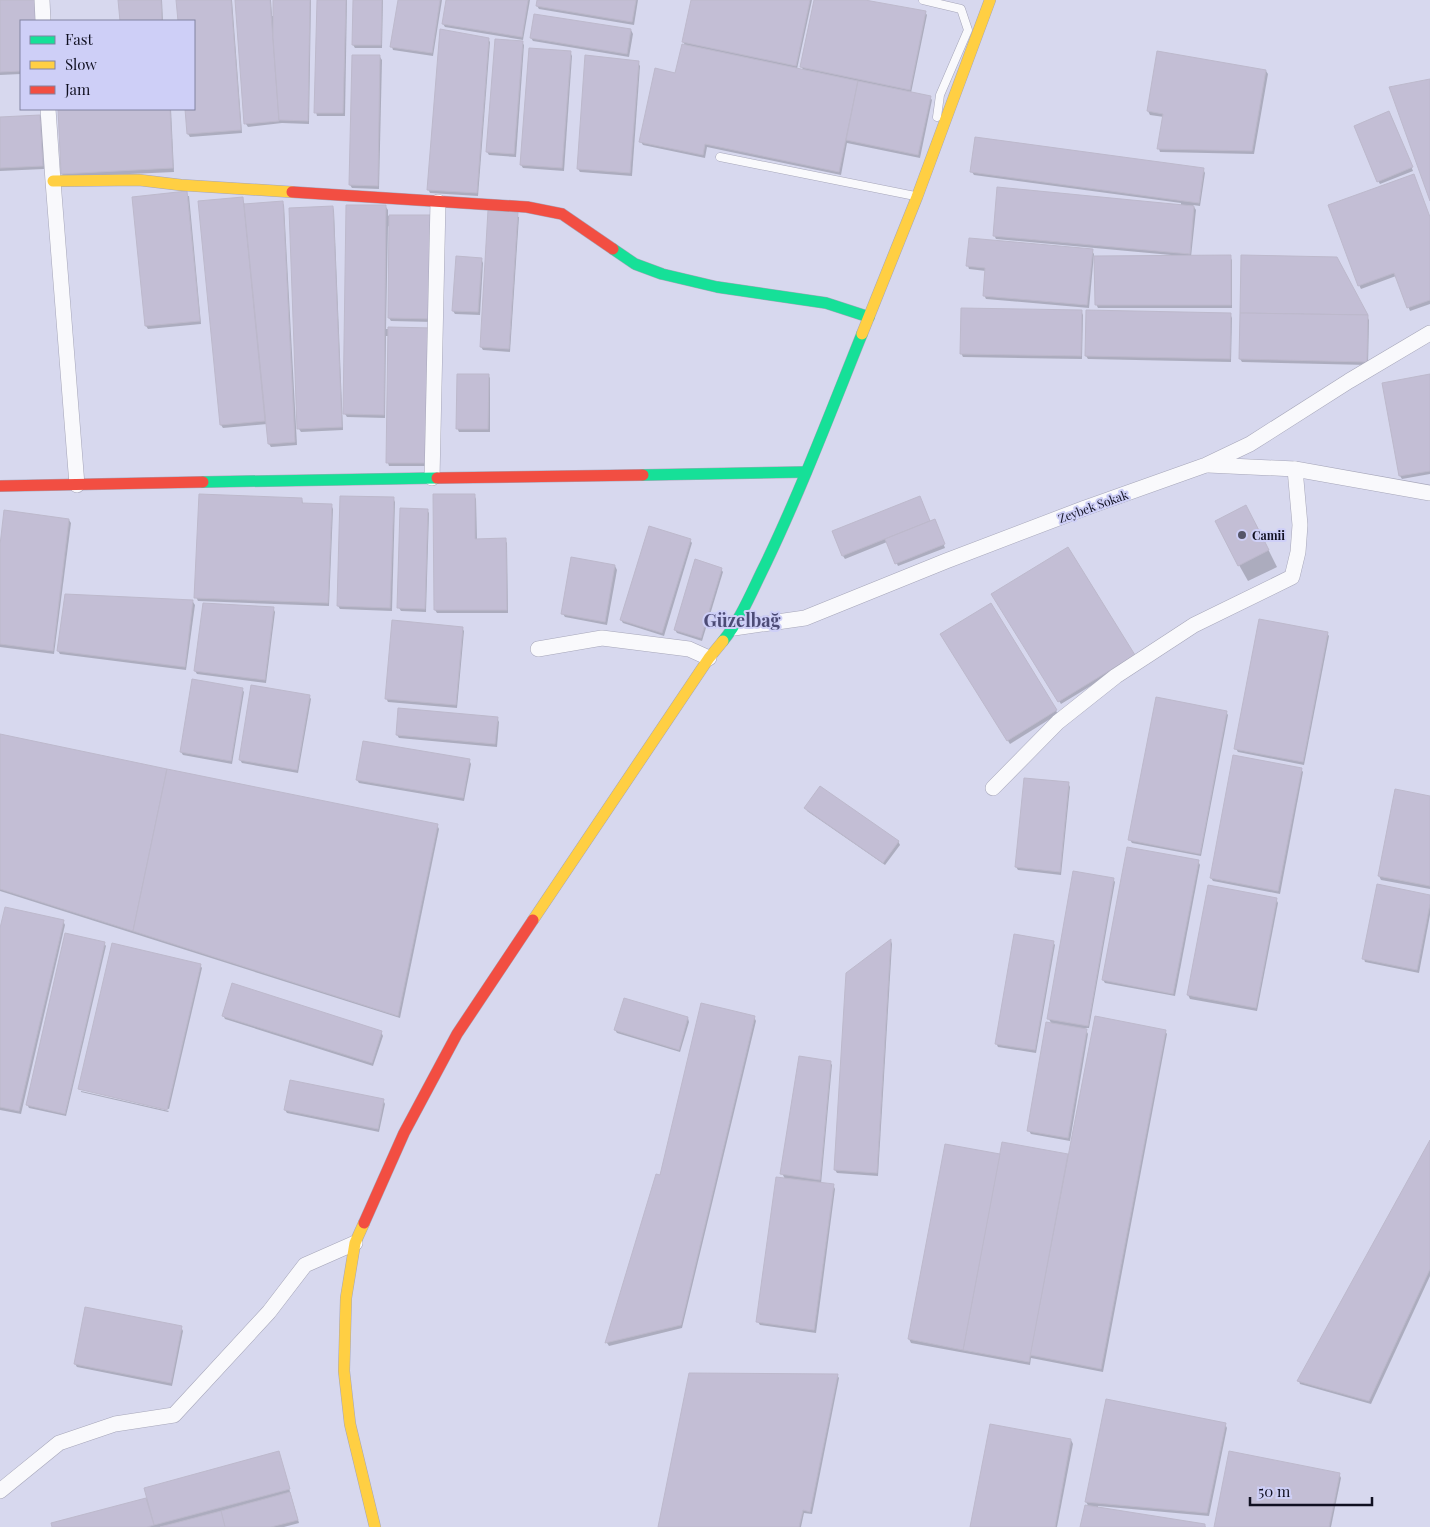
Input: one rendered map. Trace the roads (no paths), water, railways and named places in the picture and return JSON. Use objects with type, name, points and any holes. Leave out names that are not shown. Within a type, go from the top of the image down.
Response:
[{"type":"street","points":[[42,0],[43,20]]},
{"type":"street","points":[[375,1527],[350,1424],[344,1371],[346,1298],[355,1244],[404,1133],[457,1034],[709,658],[734,628],[778,537],[806,472],[917,197],[990,0]]},
{"type":"street","points":[[48,110],[52,181],[77,485]]},
{"type":"street","points":[[52,181],[139,180],[181,185],[528,207],[562,214],[635,264],[662,274],[717,287],[826,304],[869,317]]},
{"type":"street","points":[[432,478],[438,202]]},
{"type":"street","name":"Zeybek Sokak","points":[[734,628],[805,618],[946,561],[1085,508],[1206,465],[1250,444],[1349,381],[1430,333]]},
{"type":"street","points":[[1206,465],[1295,470],[1430,493]]},
{"type":"street","points":[[993,788],[1058,722],[1116,676],[1194,625],[1292,577],[1298,552],[1300,525],[1295,470]]},
{"type":"street","points":[[0,486],[806,472]]},
{"type":"street","points":[[538,649],[602,638],[689,649],[709,658]]},
{"type":"street","points":[[0,1491],[59,1443],[114,1424],[174,1415],[269,1312],[305,1265],[355,1244]]},
{"type":"lane","points":[[923,0],[960,9],[968,30],[940,95],[933,152]]},
{"type":"lane","points":[[720,156],[917,197]]},
{"type":"place","name":"Camii","points":[[1242,535]]},
{"type":"district","name":"Güzelbağ","points":[[742,620]]}]
